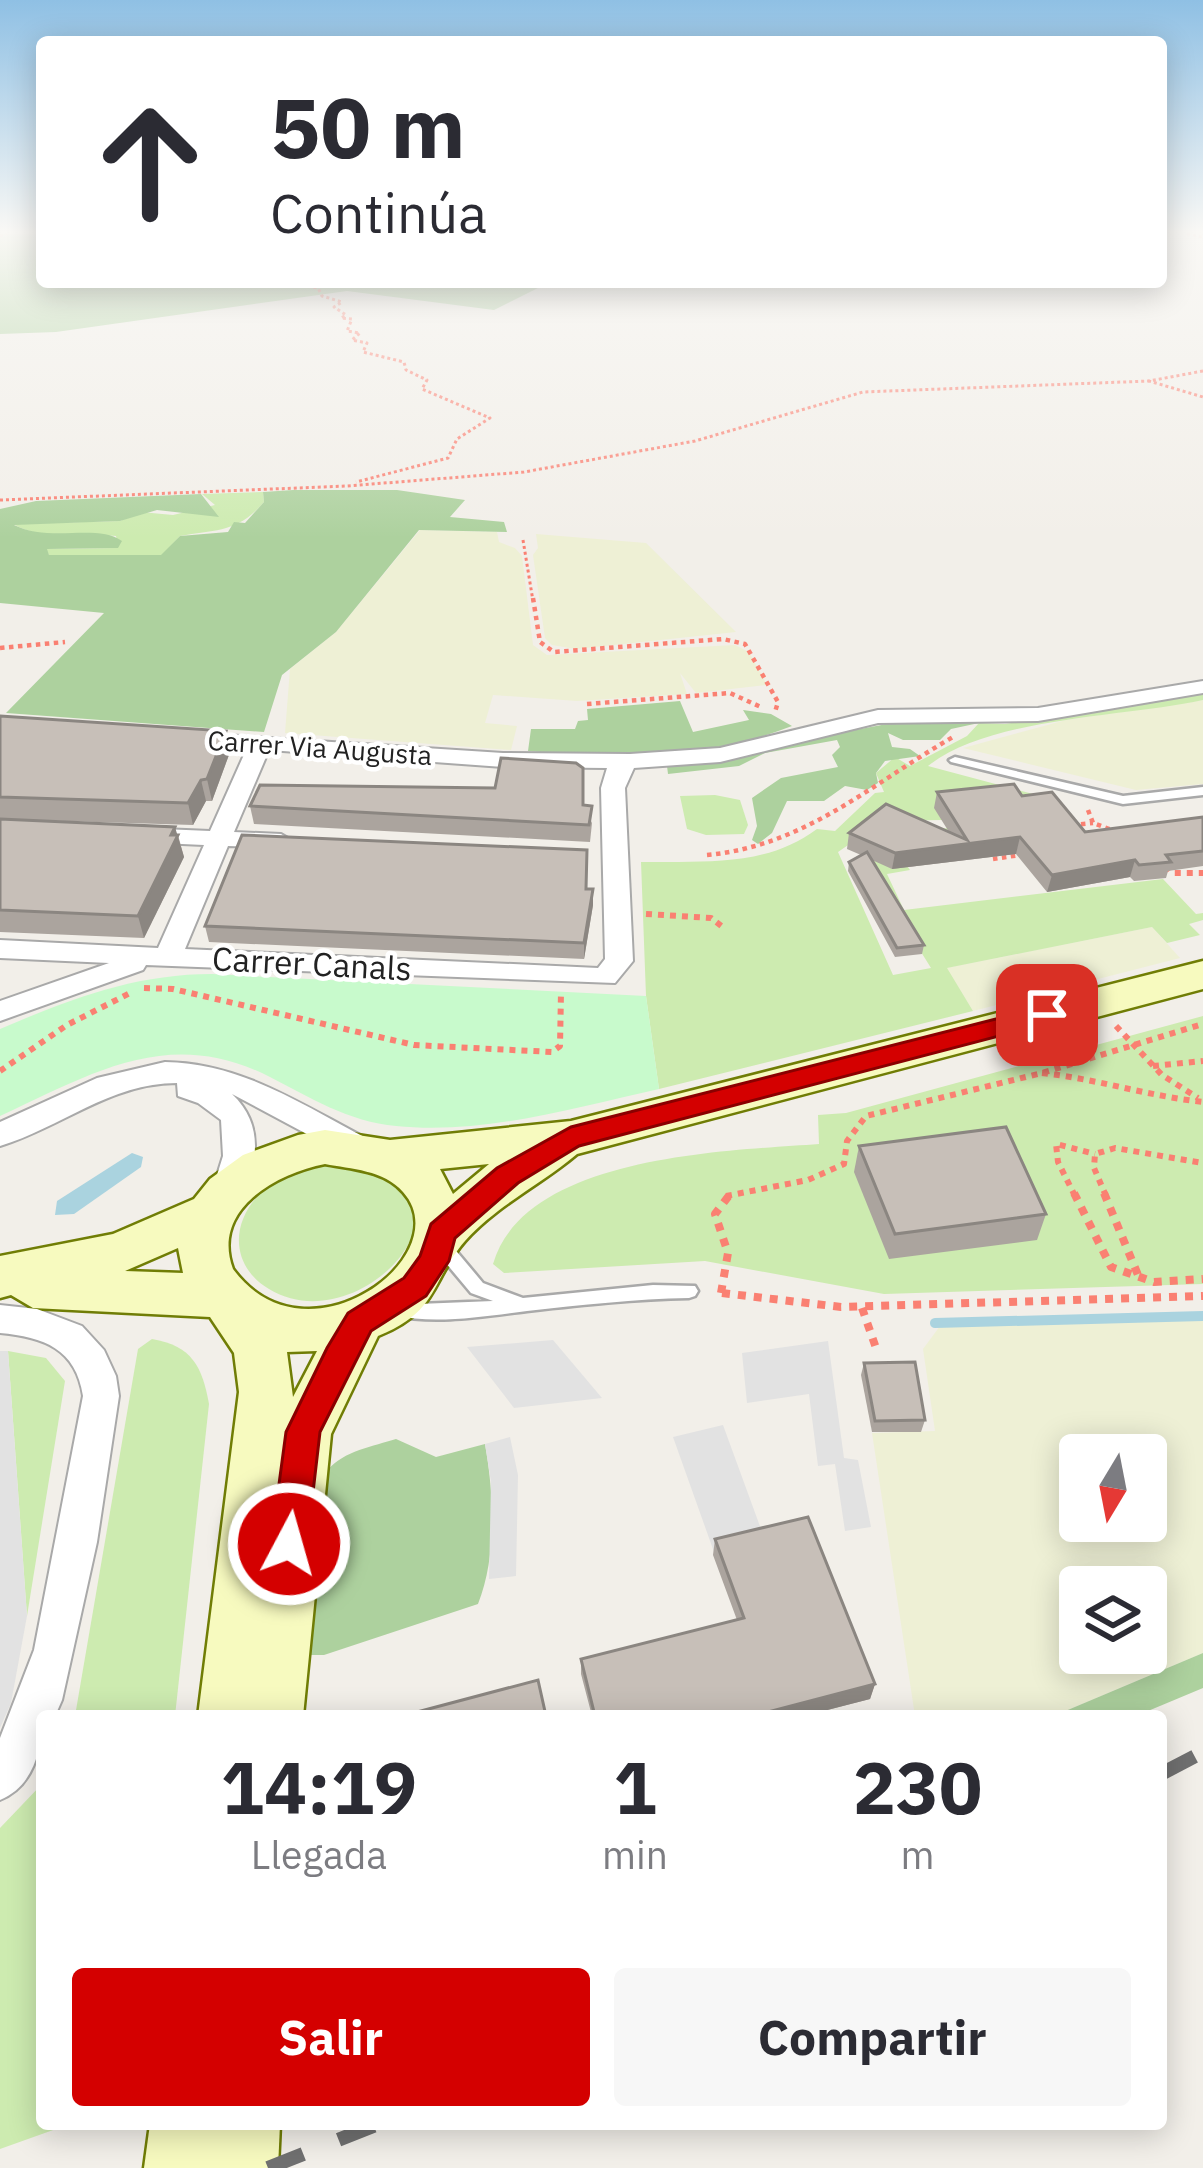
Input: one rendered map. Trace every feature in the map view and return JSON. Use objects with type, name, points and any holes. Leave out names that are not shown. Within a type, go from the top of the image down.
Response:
[{"type":"main road","points":[[0,1276],[121,1252],[220,1202],[262,1165],[292,1152],[375,1152],[571,1138],[1203,975]]},
{"type":"main road","points":[[441,1236],[508,1175],[571,1138]]},
{"type":"main road","points":[[0,1286],[226,1303],[291,1331],[373,1316],[415,1287],[434,1261],[441,1236],[431,1188],[375,1152]]},
{"type":"main road","points":[[220,1202],[202,1256],[226,1303],[260,1347],[266,1392],[231,1710]]},
{"type":"main road","points":[[272,1710],[303,1432],[373,1316]]},
{"type":"main road","points":[[184,2168],[188,2130]]},
{"type":"main road","points":[[238,2168],[241,2130]]},
{"type":"street","name":"Carrer Via Augusta","points":[[171,736],[568,763],[628,761],[720,755],[807,728],[908,712],[1019,716],[1203,688]]},
{"type":"street","points":[[0,1010],[168,956],[261,742]]},
{"type":"street","points":[[568,763],[613,788],[618,769],[628,761]]},
{"type":"street","name":"Carrer Canals","points":[[0,949],[611,974],[619,965],[605,855],[613,788]]},
{"type":"street","points":[[108,834],[314,843]]},
{"type":"street","points":[[51,990],[69,968],[69,958],[57,952]]},
{"type":"street","points":[[0,1135],[144,1076],[199,1073],[237,1085],[375,1152]]},
{"type":"street","points":[[82,1098],[158,1085],[191,1088],[221,1100],[231,1109],[242,1141],[220,1202]]},
{"type":"street","points":[[0,1319],[53,1327],[85,1346],[100,1369],[101,1396],[48,1680],[38,1710]]},
{"type":"street","points":[[0,1778],[36,1715]]},
{"type":"lane","points":[[955,760],[1123,800],[1203,791]]},
{"type":"lane","points":[[441,1236],[477,1288],[517,1302]]},
{"type":"lane","points":[[373,1316],[689,1291]]},
{"type":"path","points":[[347,486],[448,458],[457,439],[490,418],[474,416],[422,389],[427,380],[406,370],[404,362],[363,352],[367,343],[352,340],[358,335]]},
{"type":"path","points":[[0,500],[347,486],[524,472],[662,447],[863,392],[1149,381],[1203,371]]},
{"type":"path","points":[[1149,381],[1203,398]]},
{"type":"path","points":[[524,540],[540,642],[554,652],[723,639],[745,644],[778,702],[776,712]]},
{"type":"path","points":[[0,648],[24,650],[65,642]]},
{"type":"path","points":[[587,704],[730,693],[763,708]]},
{"type":"path","points":[[707,855],[776,844],[857,804],[960,734]]},
{"type":"path","points":[[1090,794],[1093,824]]},
{"type":"path","points":[[1055,826],[1093,824],[1130,836]]},
{"type":"path","points":[[993,859],[1040,851]]},
{"type":"path","points":[[1158,858],[1172,873],[1203,873]]},
{"type":"path","points":[[631,914],[711,918],[724,928]]},
{"type":"path","points":[[0,1071],[67,1025],[149,987],[414,1045],[552,1052],[560,1046],[561,989]]},
{"type":"path","points":[[1090,1004],[1136,1042],[1166,1085],[1203,1101]]},
{"type":"path","points":[[721,1293],[728,1253],[715,1214],[728,1194],[759,1184],[808,1180],[844,1164],[847,1141],[866,1116],[1042,1073],[1203,1024]]},
{"type":"path","points":[[1153,1066],[1203,1061]]},
{"type":"path","points":[[1042,1073],[1078,1077],[1131,1094],[1203,1101]]},
{"type":"path","points":[[1203,1163],[1115,1148],[1095,1154],[1056,1144],[1058,1162],[1111,1268],[1154,1282],[1203,1279]]},
{"type":"path","points":[[1095,1154],[1094,1168],[1138,1276]]},
{"type":"path","points":[[689,1291],[862,1308],[1203,1296]]},
{"type":"path","points":[[862,1308],[876,1348]]},
{"type":"green space","points":[[397,490],[465,500],[450,517],[504,522],[507,532],[419,530],[336,632],[282,675],[264,732],[6,713],[104,613],[0,603],[0,509],[36,501],[201,494],[219,517],[157,510],[120,521],[14,525],[43,533],[100,533],[122,541],[118,548],[47,549],[49,555],[161,555],[180,536],[228,532],[234,522],[245,523],[264,502],[263,492]]},
{"type":"green space","points":[[263,492],[264,502],[245,519],[226,528],[180,536],[162,555],[49,555],[46,549],[118,548],[116,536],[49,535],[13,524],[120,521],[141,512],[173,515],[215,505],[202,494]]},
{"type":"green space","points":[[420,530],[497,532],[499,542],[515,548],[522,556],[533,645],[547,655],[735,645],[749,652],[767,685],[696,693],[680,673],[687,694],[577,701],[493,695],[485,723],[517,726],[511,750],[285,733],[290,669],[336,632]]},
{"type":"green space","points":[[536,534],[646,543],[736,632],[576,649],[552,645],[545,638],[533,555],[538,548]]},
{"type":"green space","points":[[1203,693],[1203,700],[1022,728],[954,750],[928,766],[1052,799],[941,820],[883,821],[838,852],[893,975],[931,968],[863,859],[897,833],[1010,822],[1097,832],[901,857],[910,870],[887,874],[904,910],[1163,879],[1196,914],[1203,913],[1203,920],[1189,924],[1200,935],[1167,943],[1152,927],[947,968],[973,1011],[659,1089],[646,996],[641,862],[732,860],[776,850],[817,829],[835,831],[875,793],[884,792],[876,773],[895,757],[910,766],[967,736],[979,723],[1005,724]]},
{"type":"green space","points":[[1203,700],[1203,784],[1136,790],[963,748],[1066,720]]},
{"type":"green space","points":[[680,701],[693,732],[749,720],[743,710],[771,714],[792,726],[727,746],[662,755],[528,751],[531,729],[575,729],[578,721],[588,720],[587,709]]},
{"type":"green space","points":[[892,723],[979,723],[951,729],[940,740],[903,740],[888,733],[892,747],[910,749],[920,756],[885,761],[876,773],[878,783],[867,790],[845,786],[824,801],[787,801],[772,833],[758,844],[752,840],[757,826],[752,798],[781,778],[838,767],[832,755],[840,747],[837,740],[765,753],[739,766],[668,774],[667,766]]},
{"type":"green space","points":[[680,796],[740,800],[748,825],[744,834],[706,835],[687,829]]},
{"type":"green space","points":[[1152,927],[1180,958],[973,1011],[946,968]]},
{"type":"green space","points":[[212,974],[646,996],[659,1089],[495,1123],[396,1126],[346,1114],[232,1062],[164,1055],[99,1071],[0,1116],[0,1029],[103,990],[156,978]]},
{"type":"green space","points":[[1203,1016],[1203,1284],[884,1294],[705,1261],[504,1273],[493,1264],[512,1228],[544,1200],[586,1180],[684,1156],[819,1144],[818,1115],[846,1113]]},
{"type":"green space","points":[[333,1164],[379,1173],[406,1191],[416,1215],[410,1241],[393,1265],[367,1285],[336,1298],[302,1301],[269,1289],[245,1265],[239,1237],[242,1222],[259,1195],[279,1180]]},
{"type":"green space","points":[[1203,1316],[1203,1653],[1167,1668],[1167,1566],[1059,1566],[1059,1674],[1153,1674],[1068,1710],[914,1710],[872,1433],[935,1431],[923,1349],[943,1322]]},
{"type":"green space","points":[[152,1339],[186,1353],[203,1379],[209,1404],[176,1710],[76,1710],[138,1349]]},
{"type":"green space","points":[[8,1351],[46,1358],[65,1381],[27,1616]]},
{"type":"green space","points":[[396,1439],[436,1457],[485,1444],[492,1525],[478,1604],[324,1655],[303,1655],[309,1533],[319,1487],[342,1458]]},
{"type":"green space","points":[[1203,1653],[1203,1688],[1150,1710],[1068,1710],[1153,1674],[1167,1674],[1167,1668]]},
{"type":"green space","points":[[36,1790],[36,2130],[53,2130],[0,2149],[0,1828]]},
{"type":"shaded area","points":[[553,1340],[602,1398],[514,1408],[467,1347]]},
{"type":"shaded area","points":[[828,1341],[844,1458],[858,1460],[871,1527],[845,1531],[835,1464],[818,1466],[809,1394],[747,1403],[742,1353]]},
{"type":"shaded area","points":[[0,1351],[8,1351],[27,1616],[11,1703],[0,1728]]},
{"type":"shaded area","points":[[723,1425],[765,1540],[714,1552],[673,1437]]},
{"type":"shaded area","points":[[510,1437],[518,1475],[516,1576],[489,1579],[491,1482],[485,1444]]},
{"type":"water","points":[[132,1153],[143,1157],[141,1167],[74,1214],[55,1215],[57,1201]]},
{"type":"building","points":[[0,716],[226,731],[207,779],[201,780],[188,803],[0,797]]},
{"type":"building","points":[[501,758],[576,763],[583,768],[583,805],[592,806],[589,825],[250,806],[260,785],[495,788]]},
{"type":"building","points":[[1014,784],[1022,796],[1052,792],[1085,832],[1203,817],[1203,851],[1166,855],[1171,862],[1139,865],[1135,860],[1052,875],[1020,837],[895,853],[849,833],[886,804],[967,840],[937,792]]},
{"type":"building","points":[[0,819],[175,827],[171,835],[178,835],[138,916],[0,910]]},
{"type":"building","points":[[242,835],[587,850],[586,889],[593,889],[584,943],[205,926]]},
{"type":"building","points":[[867,852],[924,945],[897,948],[849,862]]},
{"type":"building","points":[[1006,1127],[1046,1214],[895,1234],[859,1146]]},
{"type":"building","points":[[915,1362],[925,1420],[875,1421],[864,1363]]},
{"type":"building","points":[[808,1517],[875,1684],[776,1710],[594,1710],[581,1659],[744,1618],[715,1539]]},
{"type":"building","points":[[538,1680],[545,1710],[425,1710]]},
{"type":"waterway","points":[[935,1323],[1203,1316]]},
{"type":"railway","points":[[1167,1771],[1203,1752]]},
{"type":"railway","points":[[268,2168],[363,2130]]},
{"type":"route","points":[[289,1544],[303,1432],[359,1322],[387,1309],[415,1287],[434,1261],[442,1232],[508,1175],[571,1138],[1047,1015]]}]
